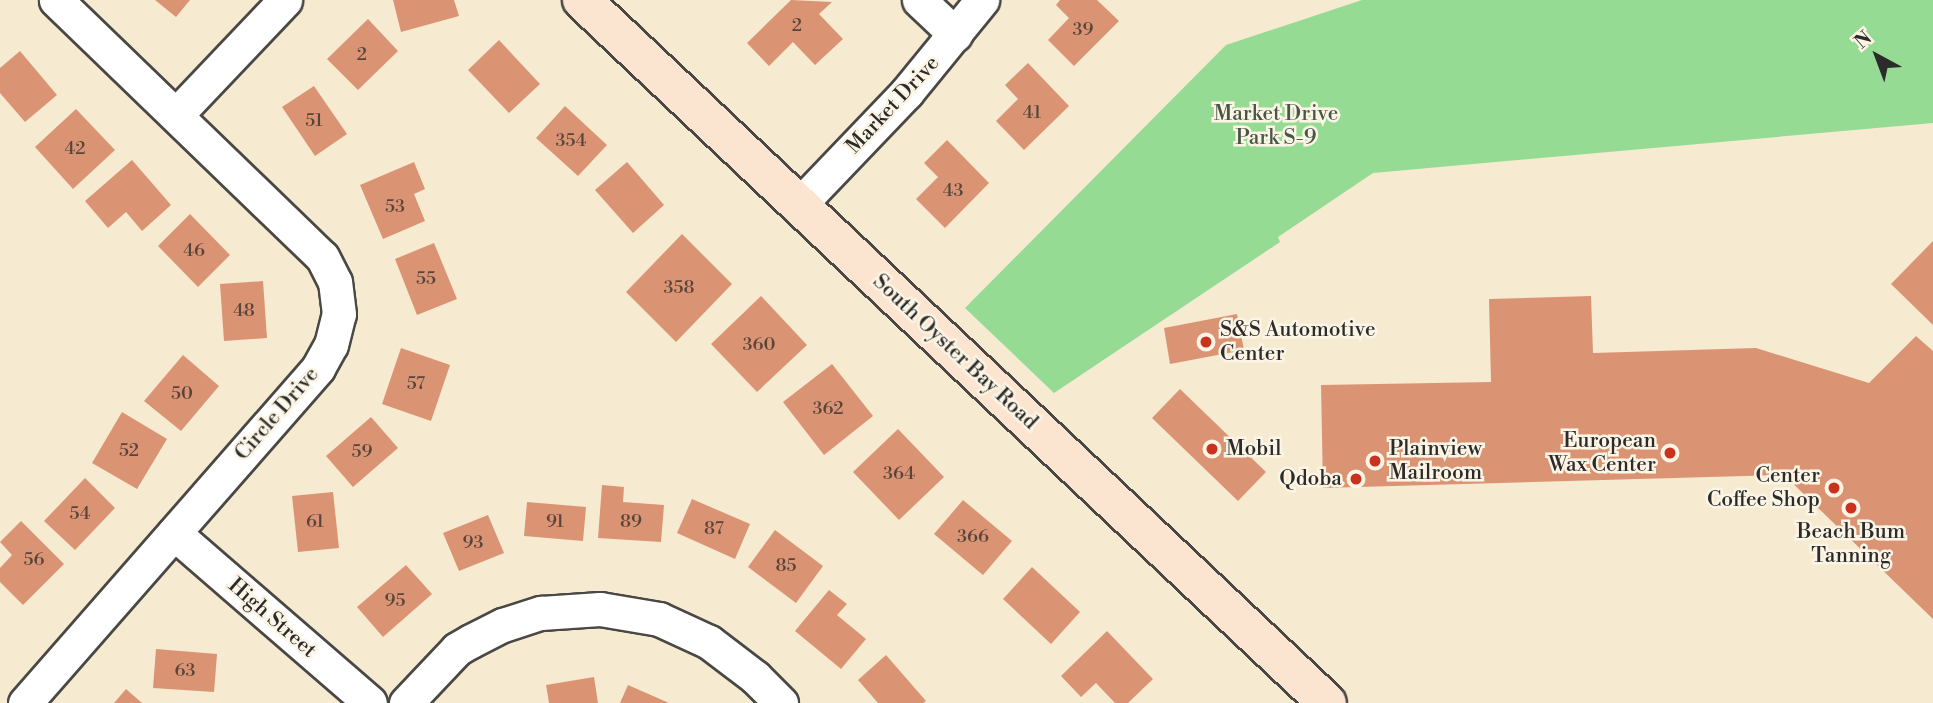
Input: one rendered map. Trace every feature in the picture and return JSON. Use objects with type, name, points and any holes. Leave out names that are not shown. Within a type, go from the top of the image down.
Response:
[{"type":"main road","name":"South Oyster Bay Road","points":[[582,0],[1327,703]]},
{"type":"street","name":"Circle Drive","points":[[26,703],[318,368],[331,345],[339,314],[334,282],[322,257],[56,0]]},
{"type":"street","points":[[177,114],[285,0]]},
{"type":"street","points":[[919,0],[955,34]]},
{"type":"street","name":"Market Drive","points":[[799,205],[907,92],[982,0]]},
{"type":"street","name":"High Street","points":[[174,533],[370,703]]},
{"type":"street","points":[[405,703],[457,649],[503,625],[541,613],[600,608],[659,619],[709,642],[755,677],[781,703]]},
{"type":"green space","name":"Market Drive Park S-9","points":[[1362,0],[1933,0],[1933,123],[1373,173],[1278,237],[1280,242],[1054,393],[965,308],[1226,45]]},
{"type":"building","points":[[155,0],[190,0],[176,17]]},
{"type":"building","points":[[393,0],[454,0],[459,16],[401,32]]},
{"type":"building","points":[[791,0],[832,2],[819,14],[843,39],[815,65],[793,42],[769,66],[747,43]]},
{"type":"building","points":[[1060,0],[1097,0],[1119,21],[1074,66],[1048,40],[1069,18],[1056,5]]},
{"type":"building","points":[[368,19],[398,51],[358,90],[327,59]]},
{"type":"building","points":[[499,40],[540,84],[509,113],[468,70]]},
{"type":"building","points":[[20,51],[57,95],[25,122],[0,93],[0,68]]},
{"type":"building","points":[[1028,63],[1069,106],[1024,150],[996,121],[1018,99],[1005,85]]},
{"type":"building","points":[[314,86],[347,134],[315,156],[282,107]]},
{"type":"building","points":[[565,106],[607,145],[578,176],[536,138]]},
{"type":"building","points":[[76,109],[115,150],[73,189],[35,147]]},
{"type":"building","points":[[947,140],[989,183],[945,228],[916,199],[938,177],[924,163]]},
{"type":"building","points":[[132,160],[171,205],[142,231],[126,212],[108,228],[85,201]]},
{"type":"building","points":[[414,162],[425,189],[414,194],[425,221],[383,239],[360,185]]},
{"type":"building","points":[[627,162],[664,205],[633,233],[595,190]]},
{"type":"building","points":[[190,214],[230,255],[198,287],[158,246]]},
{"type":"building","points":[[682,234],[732,284],[676,342],[626,292]]},
{"type":"building","points":[[1933,241],[1933,325],[1891,284]]},
{"type":"building","points":[[434,243],[457,299],[417,315],[395,259]]},
{"type":"building","points":[[263,281],[267,338],[224,341],[220,284]]},
{"type":"building","points":[[761,296],[807,345],[757,392],[711,344]]},
{"type":"building","points":[[1591,296],[1593,353],[1756,348],[1869,383],[1916,336],[1933,351],[1933,619],[1784,475],[1323,488],[1321,385],[1491,382],[1489,299]]},
{"type":"building","points":[[1237,314],[1244,350],[1170,364],[1164,328]]},
{"type":"building","points":[[401,348],[450,365],[431,421],[382,404]]},
{"type":"building","points":[[183,355],[219,386],[181,431],[144,401]]},
{"type":"building","points":[[832,364],[873,416],[824,455],[783,402]]},
{"type":"building","points":[[1180,389],[1266,472],[1238,501],[1152,418]]},
{"type":"building","points":[[122,412],[167,439],[137,489],[92,463]]},
{"type":"building","points":[[371,417],[398,448],[353,487],[326,456]]},
{"type":"building","points":[[898,429],[944,477],[899,520],[853,472]]},
{"type":"building","points":[[85,478],[115,508],[75,550],[44,521]]},
{"type":"building","points":[[602,485],[624,487],[623,502],[664,505],[661,542],[598,538]]},
{"type":"building","points":[[333,492],[339,548],[298,552],[292,496]]},
{"type":"building","points":[[692,499],[750,524],[735,559],[677,533]]},
{"type":"building","points":[[963,500],[1012,541],[983,575],[934,534]]},
{"type":"building","points":[[527,502],[586,507],[583,541],[524,536]]},
{"type":"building","points":[[488,515],[504,553],[459,571],[443,533]]},
{"type":"building","points":[[21,521],[64,564],[23,605],[0,582],[0,568],[12,555],[0,542]]},
{"type":"building","points":[[775,530],[823,566],[796,603],[748,567]]},
{"type":"building","points":[[406,565],[432,594],[383,637],[357,607]]},
{"type":"building","points":[[1032,567],[1080,612],[1051,644],[1003,599]]},
{"type":"building","points":[[829,590],[847,604],[837,615],[866,639],[841,669],[795,631]]},
{"type":"building","points":[[1107,631],[1153,679],[1128,703],[1115,703],[1096,683],[1081,697],[1061,676]]},
{"type":"building","points":[[156,649],[217,654],[214,692],[153,688]]},
{"type":"building","points":[[886,655],[926,701],[878,703],[858,680]]},
{"type":"building","points":[[594,677],[598,703],[549,703],[546,685]]},
{"type":"building","points":[[628,685],[669,703],[620,703]]},
{"type":"building","points":[[126,689],[142,703],[114,703]]},
{"type":"place","name":"S&S Automotive Center","points":[[1206,342]]},
{"type":"place","name":"Mobil","points":[[1212,449]]},
{"type":"place","name":"European Wax Center","points":[[1670,453]]},
{"type":"place","name":"Plainview Mailroom","points":[[1375,461]]},
{"type":"place","name":"Qdoba","points":[[1356,479]]},
{"type":"place","name":"Center Coffee Shop","points":[[1834,488]]},
{"type":"place","name":"Beach Bum Tanning","points":[[1851,508]]}]
